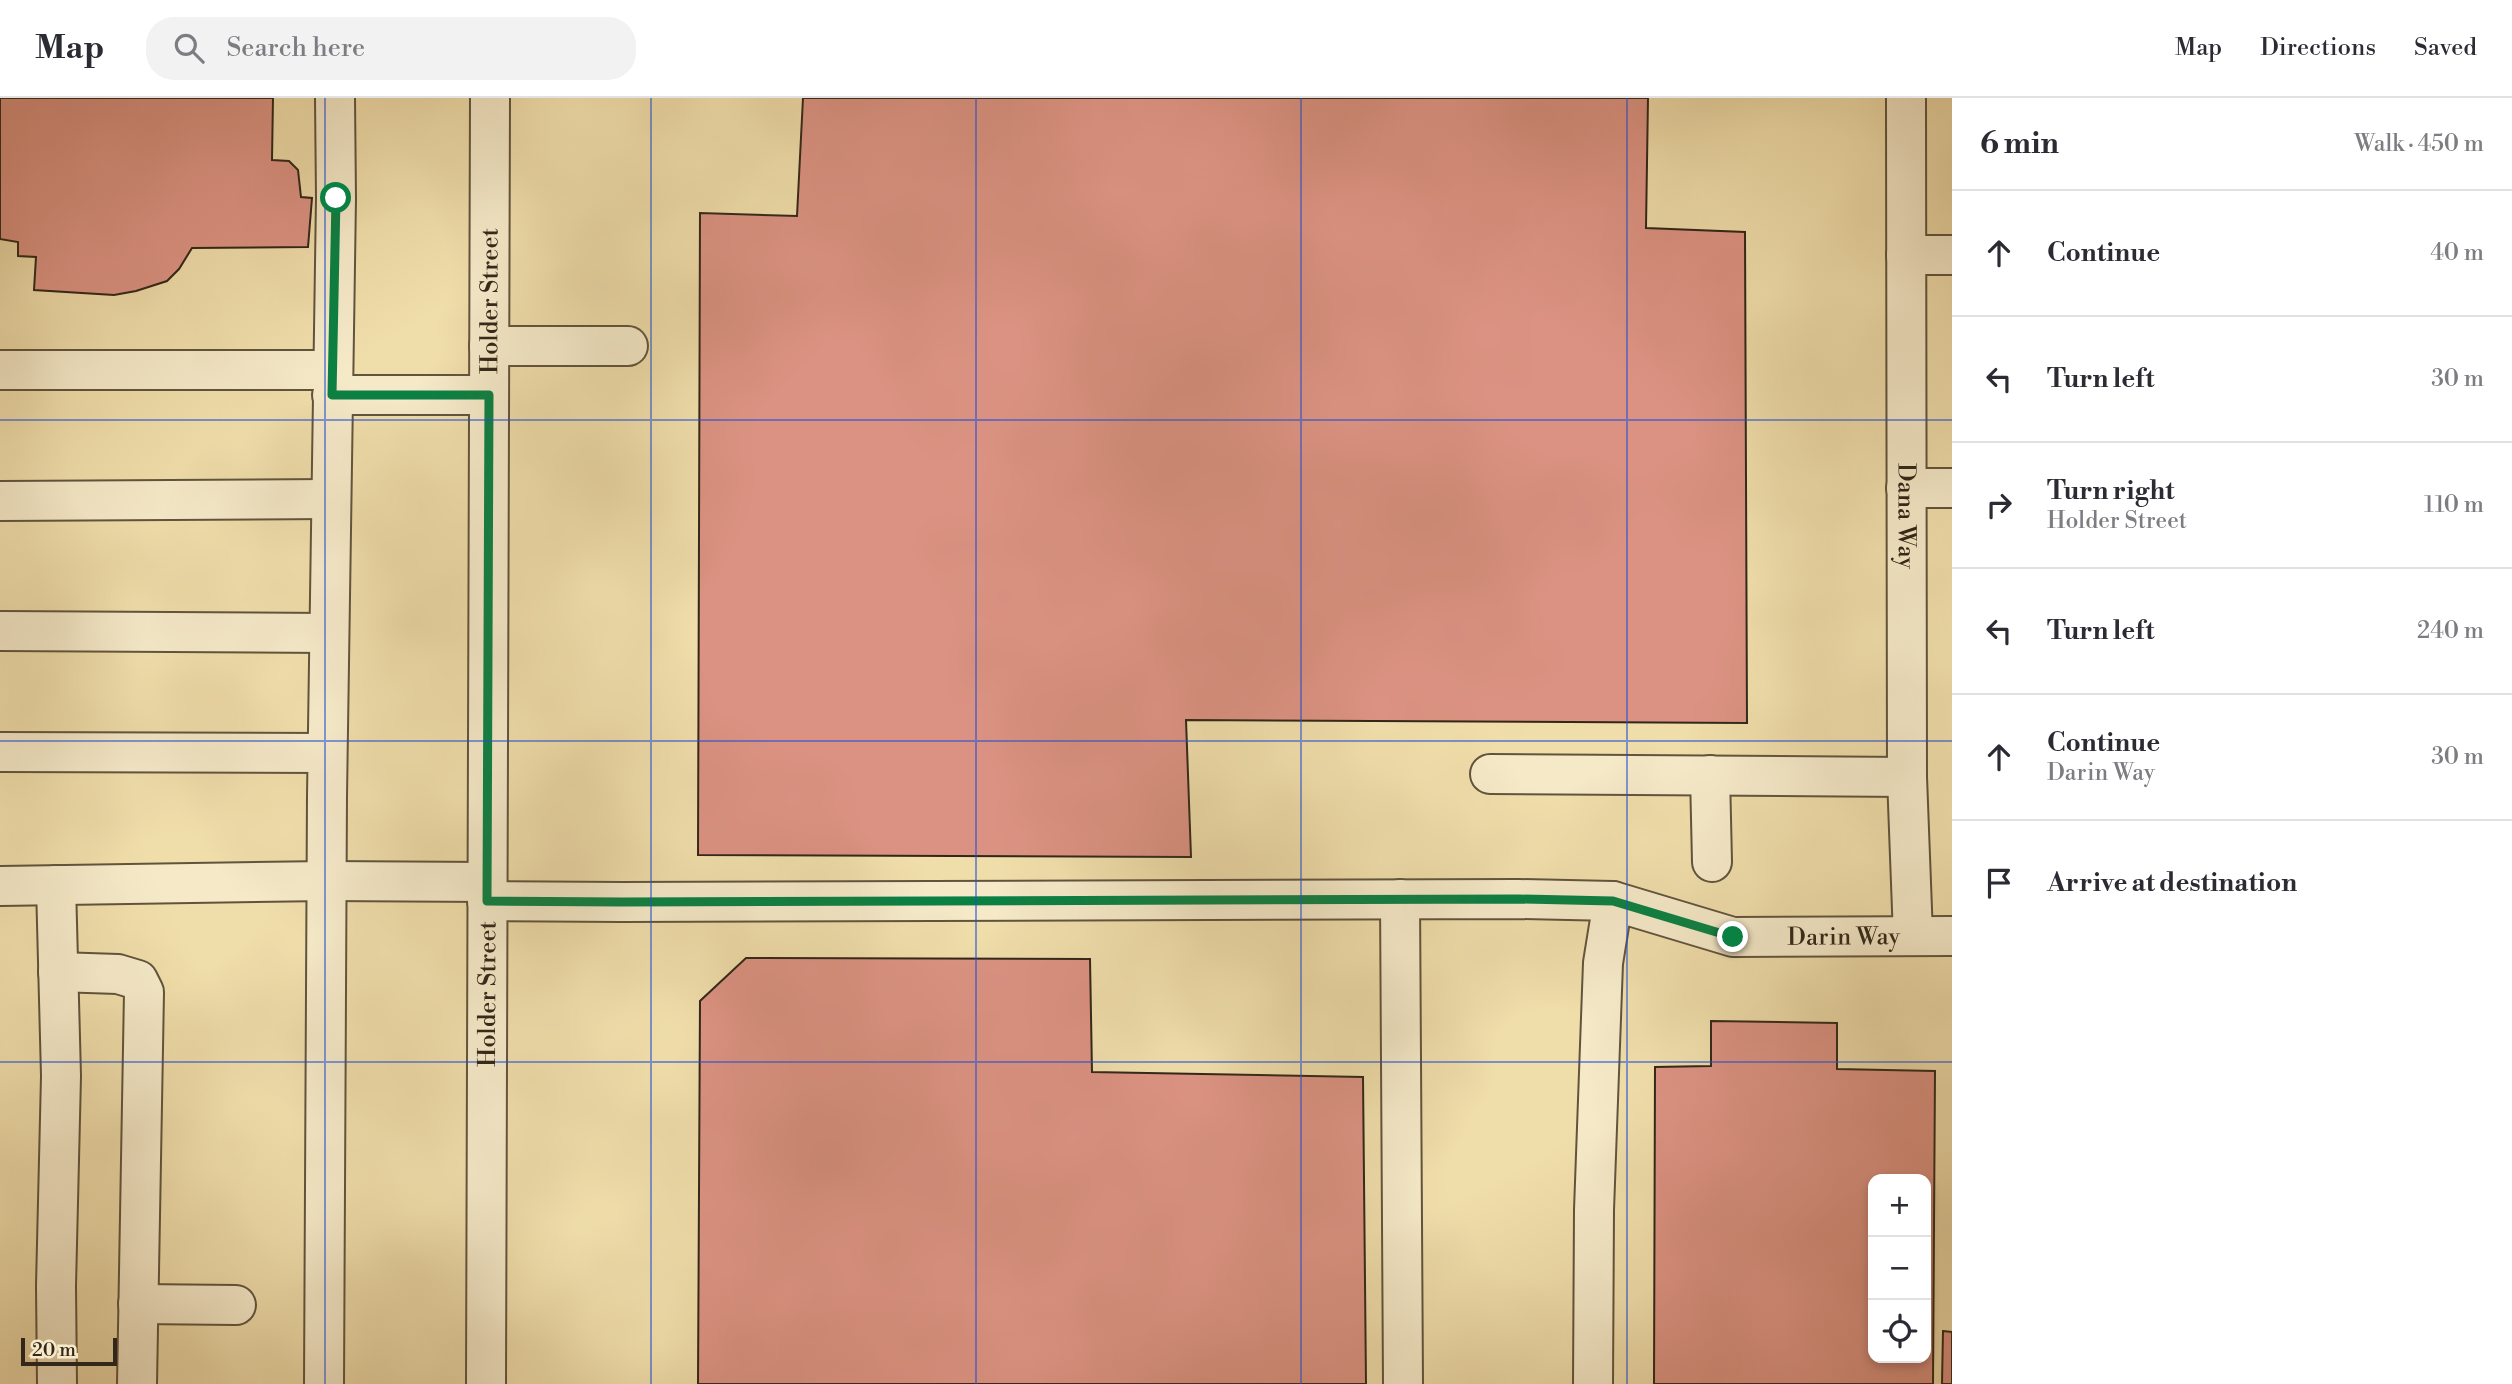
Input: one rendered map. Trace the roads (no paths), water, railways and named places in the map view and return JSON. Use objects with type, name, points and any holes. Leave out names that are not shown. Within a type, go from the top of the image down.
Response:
[{"type":"street","points":[[324,1384],[328,633],[336,198],[335,98]]},
{"type":"street","name":"Holder Street","points":[[486,1384],[490,98]]},
{"type":"street","name":"Dana Way","points":[[1906,98],[1907,777],[1913,936]]},
{"type":"street","points":[[1906,255],[1952,255]]},
{"type":"street","points":[[489,346],[628,346]]},
{"type":"street","points":[[0,370],[332,383],[489,395]]},
{"type":"street","points":[[1906,488],[1952,488]]},
{"type":"street","points":[[0,501],[330,499]]},
{"type":"street","points":[[0,631],[328,633]]},
{"type":"street","points":[[0,752],[327,752]]},
{"type":"street","points":[[1490,774],[1907,777]]},
{"type":"street","points":[[1710,775],[1712,862]]},
{"type":"street","name":"Darin Way","points":[[0,886],[326,881],[622,902],[1400,899],[1613,901],[1733,937],[1952,936]]},
{"type":"street","points":[[56,885],[61,1076],[56,1286],[57,1384]]},
{"type":"street","points":[[1400,899],[1402,1384]]},
{"type":"street","points":[[1593,1384],[1594,1210],[1603,963],[1613,901]]},
{"type":"street","points":[[58,972],[118,974],[138,980],[144,992],[136,1384]]},
{"type":"street","points":[[138,1304],[236,1306]]}]
